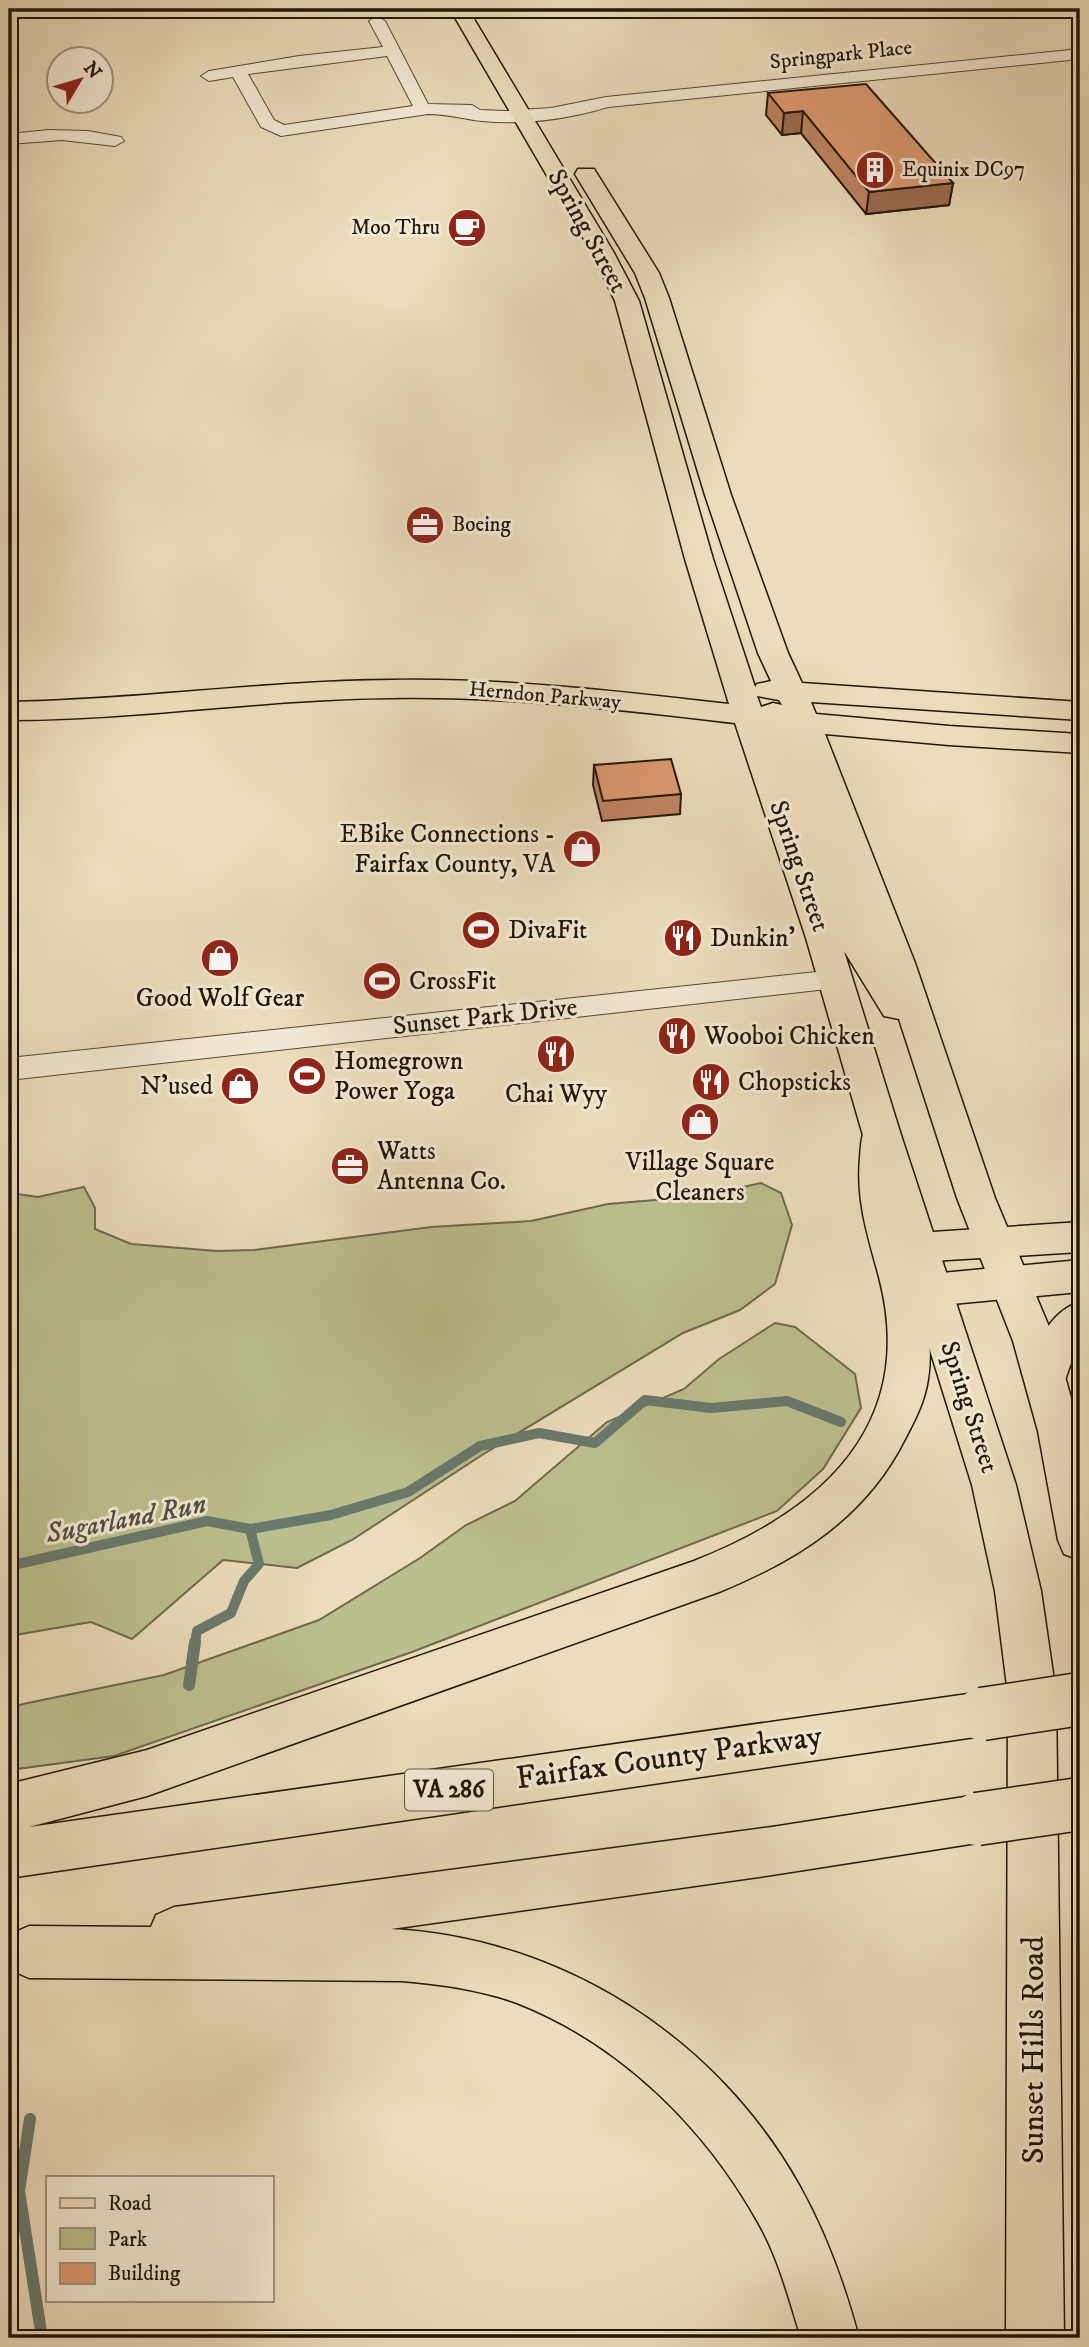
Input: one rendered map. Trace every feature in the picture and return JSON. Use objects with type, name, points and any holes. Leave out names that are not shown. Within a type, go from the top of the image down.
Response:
[{"type":"main road","name":"Spring Street","points":[[460,9],[603,253],[627,302],[688,521],[771,704],[836,980],[881,1132],[976,1426],[1007,1536],[1026,1640],[1032,1694],[1034,1761]]},
{"type":"main road","name":"Spring Street","points":[[551,119],[647,272],[696,417],[718,495],[773,653],[771,704]]},
{"type":"main road","name":"Herndon Parkway","points":[[9,688],[97,687],[272,671],[390,665],[510,668],[771,704],[901,732],[1080,743]]},
{"type":"main road","name":"Herndon Parkway","points":[[9,711],[122,708],[283,692],[404,688],[771,704],[1080,711]]},
{"type":"main road","points":[[771,704],[858,945],[929,1059],[976,1198],[1012,1282],[1046,1380],[1080,1540]]},
{"type":"main road","points":[[9,1808],[147,1773],[703,1578],[769,1550],[822,1515],[844,1495],[880,1446],[893,1423],[907,1380],[909,1358],[905,1301],[878,1196],[881,1132]]},
{"type":"main road","points":[[918,1248],[1080,1237]]},
{"type":"main road","points":[[931,1290],[1080,1276]]},
{"type":"main road","points":[[1046,1380],[1054,1352],[1080,1318]]},
{"type":"main road","name":"Fairfax County Parkway","points":[[9,1854],[1080,1699]]},
{"type":"main road","name":"Sunset Hills Road","points":[[1034,1761],[1035,2338]]},
{"type":"main road","points":[[19,1954],[759,1853],[1080,1804]]},
{"type":"main road","points":[[19,1954],[405,1955],[484,1967],[546,1989],[624,2031],[660,2057],[718,2115],[747,2151],[795,2238],[813,2281],[830,2338]]},
{"type":"street","points":[[377,21],[423,110]]},
{"type":"street","points":[[209,76],[299,61],[393,51]]},
{"type":"street","name":"Springpark Place","points":[[238,71],[267,123],[281,131],[423,110],[452,109],[474,115],[519,111],[551,119],[606,102],[1080,54]]},
{"type":"street","points":[[9,139],[49,134],[83,134],[115,141]]},
{"type":"street","name":"Sunset Park Drive","points":[[9,1069],[836,980]]},
{"type":"green space","points":[[761,1183],[781,1193],[792,1225],[775,1284],[740,1310],[683,1333],[482,1455],[352,1540],[297,1568],[223,1560],[132,1639],[91,1622],[9,1636],[9,1193],[38,1197],[84,1187],[95,1208],[95,1229],[131,1244],[217,1251],[254,1250],[431,1227],[531,1221],[608,1204],[702,1196]]},
{"type":"green space","points":[[775,1323],[795,1327],[855,1374],[861,1408],[823,1469],[777,1511],[412,1652],[114,1756],[9,1770],[9,1709],[164,1675],[319,1620],[420,1558],[466,1525],[515,1501],[607,1422],[684,1389],[719,1359]]},
{"type":"building","points":[[866,84],[953,183],[869,192],[803,111],[784,113],[768,93]]},
{"type":"building","points":[[671,759],[681,794],[603,801],[594,765]]},
{"type":"waterway","name":"Sugarland Run","points":[[250,1529],[331,1515],[408,1492],[480,1446],[539,1433],[595,1443],[645,1400],[711,1408],[787,1401],[841,1422]]},
{"type":"waterway","name":"Sugarland Run","points":[[9,1566],[207,1521],[250,1529]]},
{"type":"waterway","points":[[195,1643],[197,1631],[231,1613],[244,1581],[259,1564],[250,1529]]},
{"type":"waterway","points":[[189,1685],[195,1642]]},
{"type":"waterway","points":[[30,2119],[19,2191],[42,2338]]},
{"type":"place","name":"Equinix DC97","points":[[875,170]]},
{"type":"place","name":"Moo Thru","points":[[467,228]]},
{"type":"place","name":"Boeing","points":[[425,525]]},
{"type":"place","name":"EBike Connections - Fairfax County, VA","points":[[582,849]]},
{"type":"place","name":"DivaFit","points":[[481,930]]},
{"type":"place","name":"Dunkin'","points":[[683,938]]},
{"type":"place","name":"Good Wolf Gear","points":[[220,958]]},
{"type":"place","name":"CrossFit","points":[[382,981]]},
{"type":"place","name":"Wooboi Chicken","points":[[677,1036]]},
{"type":"place","name":"Chai Wyy","points":[[556,1054]]},
{"type":"place","name":"Homegrown Power Yoga","points":[[307,1076]]},
{"type":"place","name":"Chopsticks","points":[[711,1082]]},
{"type":"place","name":"N'used","points":[[240,1086]]},
{"type":"place","name":"Village Square Cleaners","points":[[700,1122]]},
{"type":"place","name":"Watts Antenna Co.","points":[[350,1166]]}]
